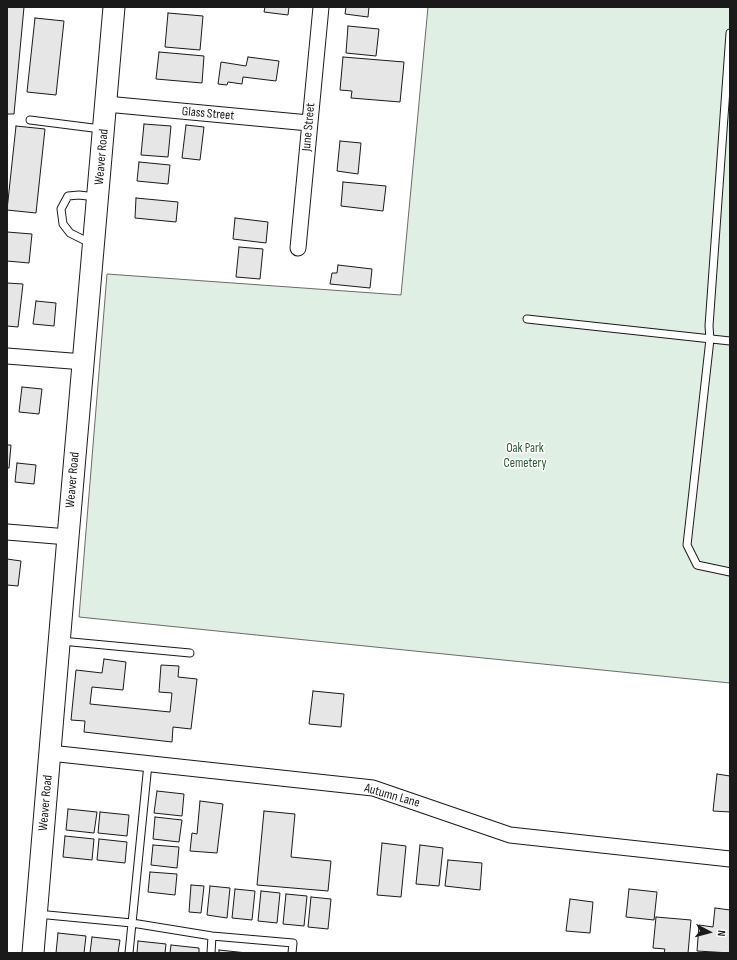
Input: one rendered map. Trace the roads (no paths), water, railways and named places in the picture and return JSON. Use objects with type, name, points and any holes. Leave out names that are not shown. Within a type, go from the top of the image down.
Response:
[{"type":"street","name":"Weaver Road","points":[[33,953],[114,7]]},
{"type":"street","name":"June Street","points":[[298,248],[321,7]]},
{"type":"street","name":"Glass Street","points":[[106,104],[309,123]]},
{"type":"street","points":[[7,356],[84,362]]},
{"type":"street","points":[[7,532],[68,537]]},
{"type":"street","name":"Autumn Lane","points":[[50,753],[373,788],[510,835],[730,859]]},
{"type":"lane","points":[[730,33],[709,326],[710,339],[687,545],[697,565],[730,572]]},
{"type":"lane","points":[[30,120],[104,129]]},
{"type":"lane","points":[[94,244],[70,233],[63,224],[60,209],[68,196],[79,195],[98,197]]},
{"type":"lane","points":[[527,319],[730,341]]},
{"type":"lane","points":[[59,641],[190,653]]},
{"type":"lane","points":[[129,953],[148,764]]},
{"type":"lane","points":[[37,914],[132,923],[212,936],[293,943],[292,953]]},
{"type":"lane","points":[[212,936],[212,953]]},
{"type":"park label","name":"Oak Park Cemetery","points":[[525,456]]}]
